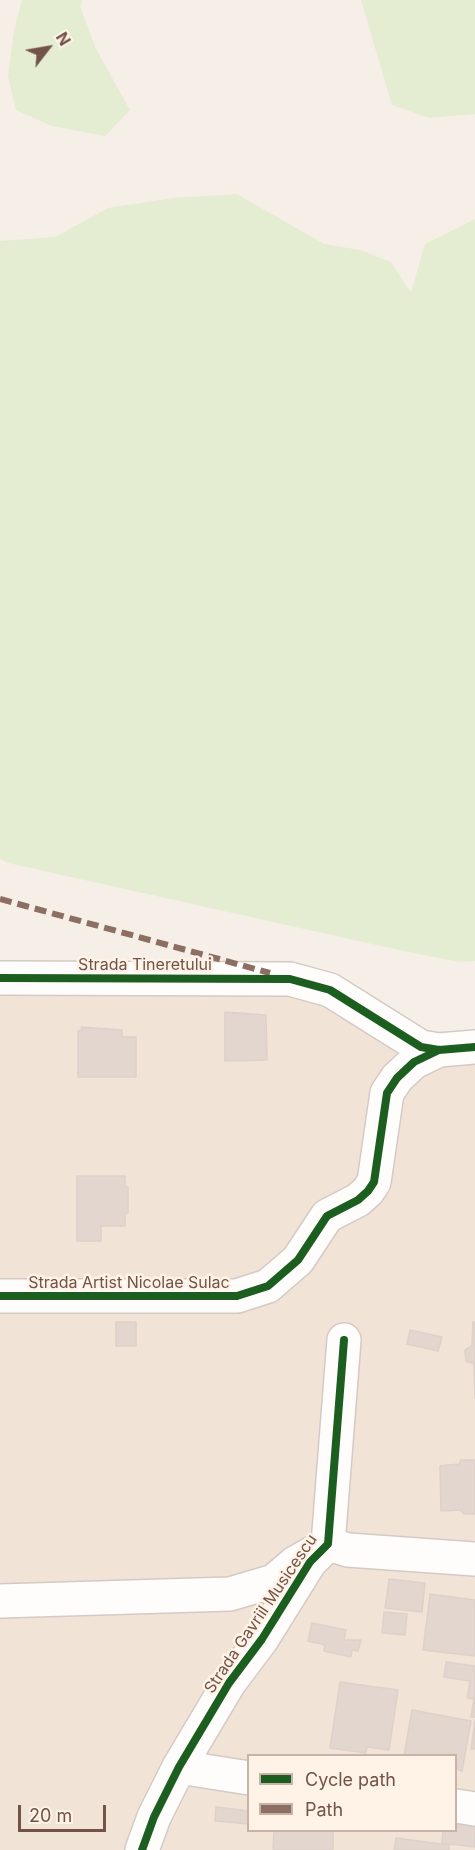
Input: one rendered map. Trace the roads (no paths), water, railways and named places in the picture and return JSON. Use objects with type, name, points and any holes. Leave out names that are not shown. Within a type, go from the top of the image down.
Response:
[{"type":"street","name":"Strada Tineretului","points":[[0,978],[290,979],[330,990],[375,1016],[407,1040],[421,1047],[439,1050]]},
{"type":"street","points":[[439,1050],[475,1047]]},
{"type":"street","name":"Strada Artist Nicolae Sulac","points":[[0,1296],[237,1296],[268,1286],[298,1260],[327,1216],[358,1200],[368,1191],[374,1182],[387,1093],[397,1078],[414,1062],[439,1050]]},
{"type":"street","name":"Strada Gavriil Musicescu","points":[[142,1850],[154,1817],[179,1767],[229,1683],[262,1639],[310,1562],[338,1547],[344,1340]]},
{"type":"street","points":[[0,1601],[230,1593],[274,1581],[295,1563],[338,1547],[475,1559]]},
{"type":"street","points":[[179,1767],[247,1778]]},
{"type":"street","points":[[457,1806],[475,1809]]}]
